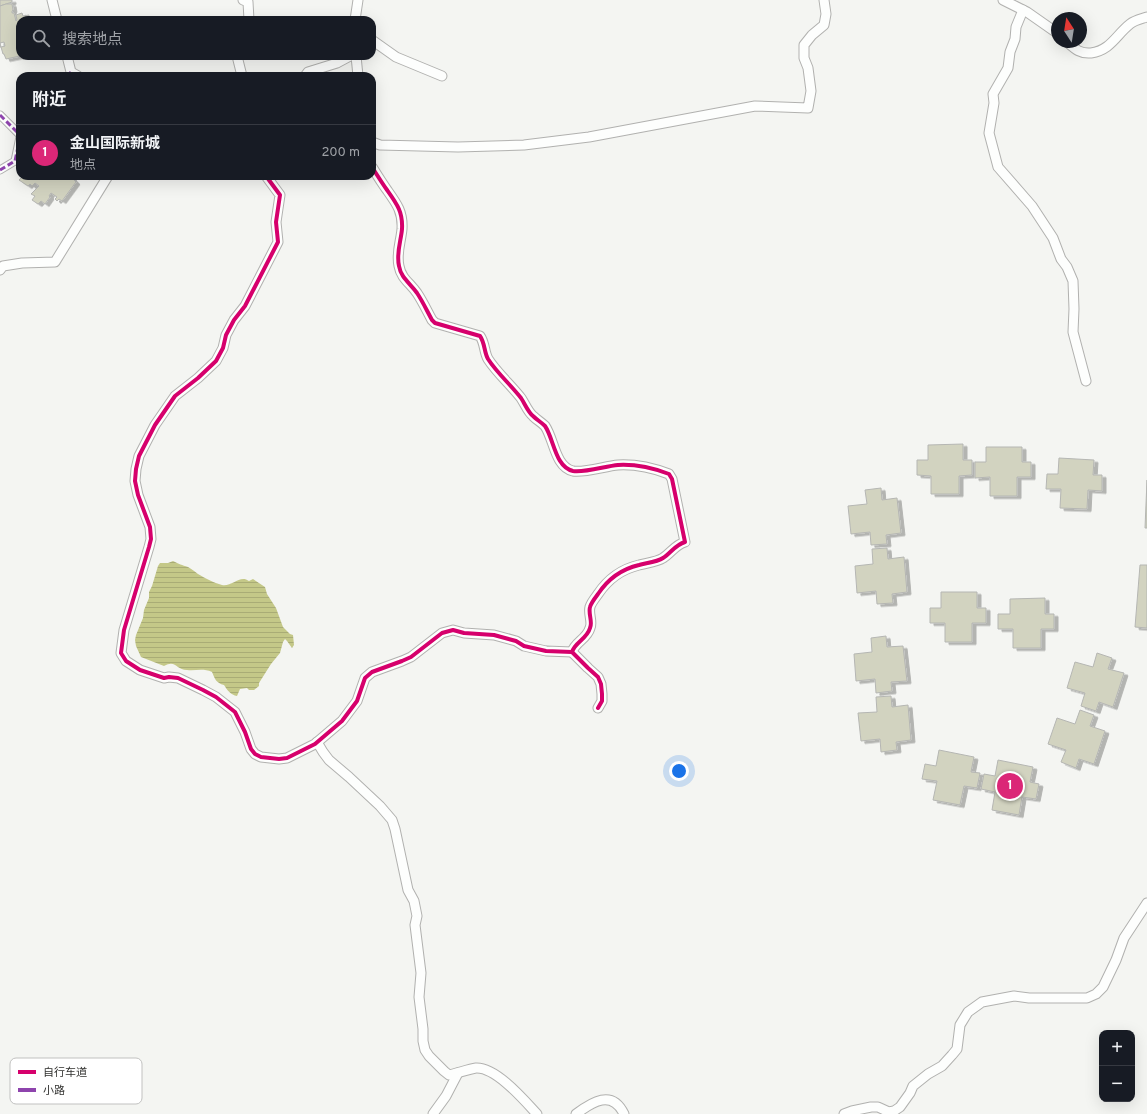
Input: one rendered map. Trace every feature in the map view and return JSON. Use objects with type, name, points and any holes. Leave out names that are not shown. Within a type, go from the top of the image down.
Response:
[{"type":"street","points":[[52,0],[56,16]]},
{"type":"street","points":[[243,0],[248,2],[249,16]]},
{"type":"street","points":[[356,16],[358,0]]},
{"type":"street","points":[[376,144],[380,145],[458,147],[524,145],[590,137],[755,106],[808,108],[811,91],[808,68],[804,58],[804,45],[812,35],[824,25],[826,14],[824,0]]},
{"type":"street","points":[[1003,0],[1023,10],[1051,29]]},
{"type":"street","points":[[1023,10],[1016,27],[1015,39],[1010,52],[1008,68],[993,94],[994,103],[989,133],[998,167],[1032,206],[1053,238],[1061,259],[1067,267],[1073,281],[1073,332],[1086,381]]},
{"type":"street","points":[[1074,48],[1084,53],[1102,51],[1110,45],[1131,23],[1147,17]]},
{"type":"street","points":[[376,43],[396,57],[442,76]]},
{"type":"street","points":[[68,60],[72,72]]},
{"type":"street","points":[[238,60],[241,72]]},
{"type":"street","points":[[308,72],[343,60]]},
{"type":"street","points":[[356,60],[358,72]]},
{"type":"street","points":[[0,115],[16,132]]},
{"type":"street","points":[[0,170],[15,161],[16,156]]},
{"type":"street","points":[[376,173],[399,207],[402,236],[399,248],[398,265],[403,277],[414,288],[432,320],[436,323],[480,336],[483,340],[487,357],[492,365],[521,398],[533,416],[545,427],[563,465],[567,469],[575,471],[618,466],[640,466],[669,474],[672,479],[685,542],[680,543],[673,548],[662,559],[637,565],[608,580],[594,598],[590,608],[591,627],[585,638],[574,647],[572,652]]},
{"type":"street","points":[[0,270],[2,266],[22,263],[55,262],[106,180]]},
{"type":"street","points":[[269,180],[280,195],[276,222],[278,242],[245,306],[234,320],[226,335],[223,348],[216,360],[198,378],[175,396],[156,425],[139,456],[135,481],[138,495],[150,527],[150,539],[149,547],[124,630],[121,654],[126,661],[140,670],[164,678],[178,678],[203,690],[228,706],[238,717],[251,749],[255,754],[261,757],[278,759],[287,758],[317,742],[342,721],[357,701],[365,678],[372,672],[402,661],[442,633],[453,630],[464,633],[494,635],[516,641],[524,646],[546,651],[572,652],[598,677],[601,684],[602,701],[598,708]]},
{"type":"street","points":[[317,742],[329,760],[359,785],[392,820],[408,890],[414,901],[417,916],[415,926],[421,973],[419,997],[425,1050],[429,1056],[449,1075],[476,1068],[491,1072],[514,1089],[537,1114]]},
{"type":"street","points":[[844,1114],[871,1107],[878,1107],[889,1112],[894,1112],[900,1107],[913,1086],[918,1081],[942,1066],[957,1049],[960,1025],[968,1012],[982,1002],[1014,996],[1029,998],[1087,998],[1096,994],[1103,987],[1116,960],[1124,938],[1147,903]]},
{"type":"street","points":[[433,1114],[446,1096],[458,1073]]},
{"type":"street","points":[[576,1114],[586,1106],[596,1101],[604,1100],[611,1101],[616,1104],[624,1114]]},
{"type":"shaded area","points":[[173,561],[188,567],[207,579],[222,585],[242,579],[249,581],[253,579],[265,587],[267,594],[276,608],[283,627],[293,635],[294,645],[292,648],[285,639],[280,653],[271,664],[259,683],[259,686],[254,690],[249,690],[247,688],[240,689],[237,696],[233,695],[224,685],[217,682],[212,672],[203,670],[183,670],[174,664],[164,666],[141,657],[135,640],[149,598],[149,592],[160,563],[168,563]]},
{"type":"building","points":[[0,0],[12,0],[12,2],[0,6]]},
{"type":"building","points":[[12,4],[12,13],[14,13],[16,21],[16,57],[6,59],[1,47],[5,46],[4,42],[0,43],[0,6]]},
{"type":"building","points":[[22,13],[23,16],[16,16],[16,15]]},
{"type":"building","points":[[19,180],[74,180],[76,182],[62,201],[59,199],[57,201],[55,199],[57,197],[51,193],[45,204],[41,201],[38,204],[32,200],[35,196],[31,194],[39,186],[35,183],[32,186],[30,184],[28,186]]},
{"type":"building","points":[[963,444],[963,460],[972,460],[972,475],[959,476],[959,494],[931,494],[931,476],[917,475],[917,460],[928,460],[928,445]]},
{"type":"building","points":[[986,447],[1022,447],[1022,462],[1031,462],[1031,477],[1017,477],[1017,496],[990,496],[990,477],[975,478],[975,462],[986,462]]},
{"type":"building","points":[[1059,458],[1094,460],[1093,475],[1102,475],[1102,491],[1088,490],[1087,509],[1060,508],[1061,489],[1046,489],[1047,474],[1058,474]]},
{"type":"building","points":[[1147,480],[1147,528],[1145,528]]},
{"type":"building","points":[[881,488],[882,500],[897,498],[901,533],[886,535],[887,544],[871,545],[870,532],[851,534],[848,506],[867,504],[865,490]]},
{"type":"building","points":[[887,548],[888,559],[904,557],[907,592],[892,594],[893,603],[877,604],[876,591],[857,593],[855,566],[873,564],[872,549]]},
{"type":"building","points":[[1140,565],[1147,565],[1147,628],[1135,627]]},
{"type":"building","points":[[941,592],[977,592],[977,608],[986,608],[986,623],[972,623],[972,642],[945,642],[945,623],[930,623],[930,608],[941,608]]},
{"type":"building","points":[[1045,598],[1045,614],[1054,614],[1054,629],[1041,629],[1041,648],[1013,648],[1013,629],[998,629],[998,614],[1010,614],[1010,599]]},
{"type":"building","points":[[886,636],[887,647],[903,646],[907,681],[891,682],[892,691],[876,693],[875,679],[856,681],[854,654],[872,652],[871,638]]},
{"type":"building","points":[[1097,653],[1112,658],[1108,669],[1124,673],[1113,707],[1099,702],[1096,711],[1081,706],[1085,693],[1067,688],[1075,662],[1093,667]]},
{"type":"building","points":[[891,696],[892,707],[908,705],[911,740],[896,742],[897,750],[881,752],[880,739],[861,741],[858,713],[877,712],[876,697]]},
{"type":"building","points":[[1080,710],[1094,715],[1090,726],[1105,731],[1094,764],[1079,759],[1076,768],[1061,762],[1066,750],[1048,744],[1057,718],[1075,724]]},
{"type":"building","points":[[939,750],[974,757],[971,772],[980,773],[977,788],[964,786],[960,805],[933,800],[937,781],[922,779],[925,764],[936,766]]},
{"type":"building","points":[[998,760],[1033,767],[1030,782],[1039,784],[1036,799],[1022,797],[1019,815],[992,810],[995,792],[981,789],[984,774],[995,776]]},
{"type":"marked path","points":[[0,115],[16,131]]},
{"type":"marked path","points":[[0,170],[15,161],[16,156]]},
{"type":"cycle path","points":[[376,174],[399,208],[402,229],[398,261],[400,270],[404,277],[417,293],[435,323],[480,336],[488,359],[521,398],[531,414],[545,426],[562,464],[573,471],[618,465],[638,466],[651,468],[669,474],[672,479],[685,542],[678,545],[661,559],[627,569],[611,579],[594,599],[590,610],[591,626],[584,638],[572,652],[598,677],[601,684],[602,694],[602,701],[598,708]]},
{"type":"cycle path","points":[[269,180],[280,195],[276,222],[278,242],[245,306],[234,320],[226,335],[223,348],[216,361],[198,378],[175,396],[155,425],[139,456],[135,481],[138,495],[150,527],[151,539],[124,630],[121,653],[126,661],[140,670],[164,678],[178,678],[216,697],[235,712],[245,732],[251,749],[255,754],[261,757],[279,759],[287,758],[315,744],[342,721],[357,701],[365,678],[372,672],[411,657],[442,633],[453,630],[464,633],[494,635],[516,641],[524,646],[546,651],[572,652]]},
{"type":"place","name":"金山国际新城","points":[[1010,786]]}]
